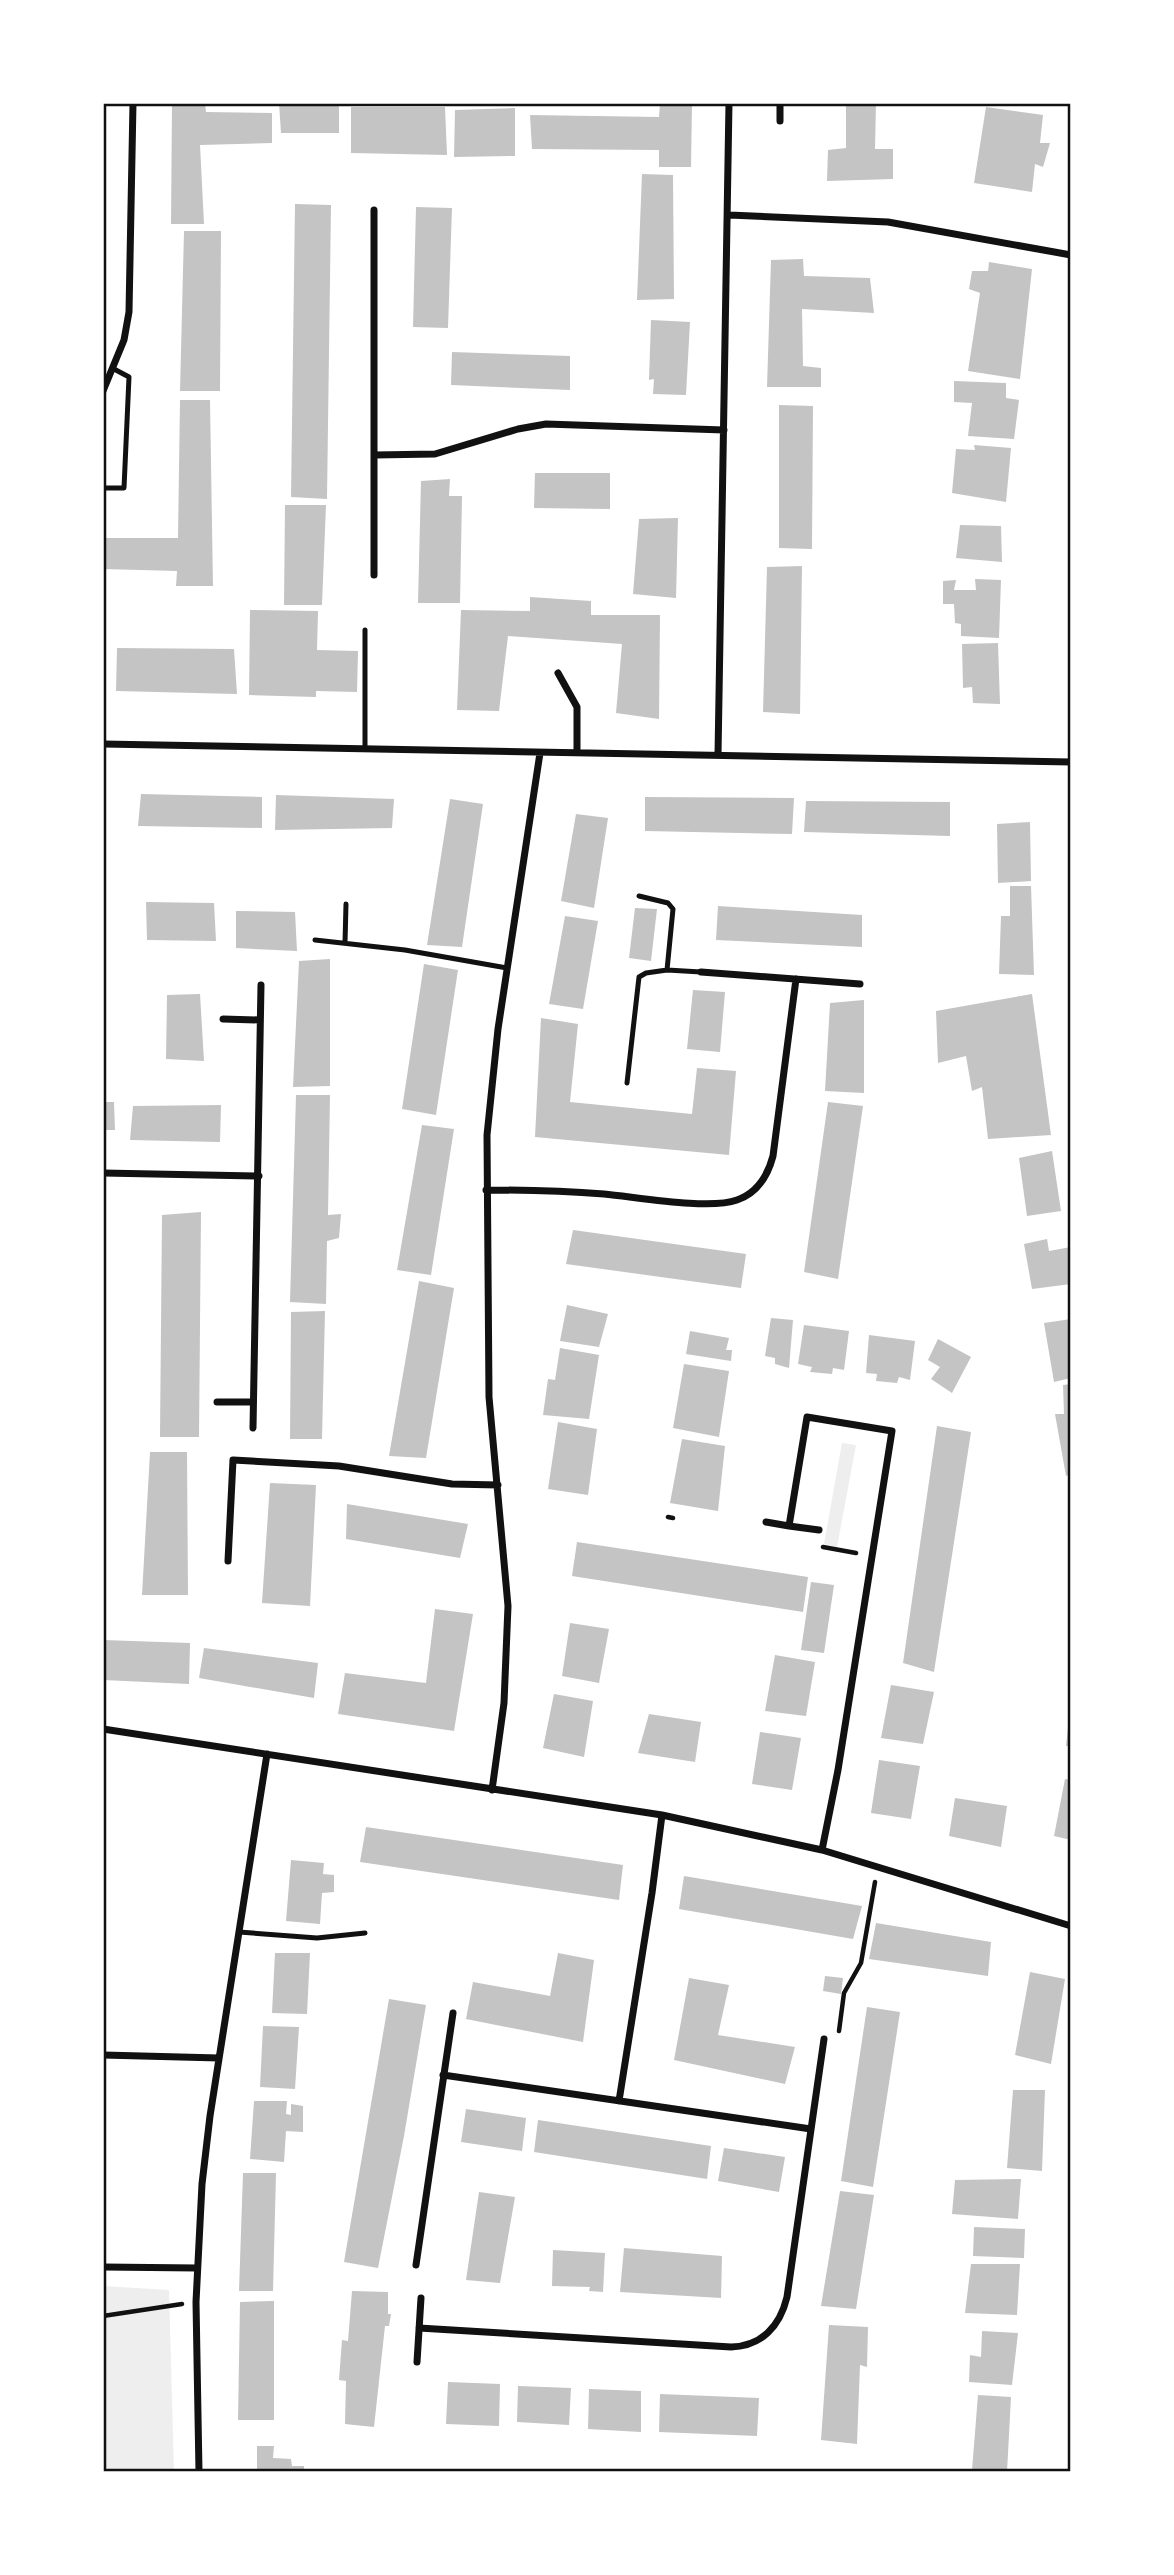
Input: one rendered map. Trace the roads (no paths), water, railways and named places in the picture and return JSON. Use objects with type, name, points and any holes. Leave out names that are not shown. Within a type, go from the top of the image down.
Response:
[{"type":"street","points":[[103,391],[124,341],[129,312],[133,103]]},
{"type":"street","points":[[718,755],[729,103]]},
{"type":"street","points":[[780,103],[780,121]]},
{"type":"street","points":[[373,575],[374,210]]},
{"type":"street","points":[[729,215],[888,222],[1071,256]]},
{"type":"street","points":[[375,455],[435,454],[518,429],[547,424],[724,430]]},
{"type":"street","points":[[558,673],[577,707],[577,754]]},
{"type":"street","points":[[103,744],[1071,762]]},
{"type":"street","points":[[492,1790],[504,1703],[508,1637],[506,1572],[489,1397],[486,1190],[490,1088],[540,753]]},
{"type":"street","points":[[701,972],[860,984]]},
{"type":"street","points":[[486,1190],[603,1194],[706,1203],[727,1203],[746,1196],[766,1176],[773,1156],[796,979]]},
{"type":"street","points":[[253,1428],[261,985]]},
{"type":"street","points":[[223,1019],[260,1020]]},
{"type":"street","points":[[103,1173],[259,1176]]},
{"type":"street","points":[[217,1402],[253,1402]]},
{"type":"street","points":[[789,1526],[807,1417],[892,1431],[838,1770],[822,1850]]},
{"type":"street","points":[[228,1561],[233,1460],[339,1466],[453,1483],[498,1485]]},
{"type":"street","points":[[766,1522],[818,1530]]},
{"type":"street","points":[[103,1729],[662,1815],[878,1865],[1071,1926]]},
{"type":"street","points":[[199,2472],[196,2302],[202,2183],[267,1754]]},
{"type":"street","points":[[619,2101],[662,1815]]},
{"type":"street","points":[[416,2265],[453,2013]]},
{"type":"street","points":[[419,2328],[731,2347],[741,2347],[761,2339],[781,2316],[787,2297],[824,2039]]},
{"type":"street","points":[[103,2055],[219,2058]]},
{"type":"street","points":[[443,2075],[811,2129]]},
{"type":"street","points":[[103,2267],[197,2268]]},
{"type":"street","points":[[417,2362],[421,2298]]},
{"type":"lane","points":[[103,488],[124,488],[129,377],[114,369]]},
{"type":"lane","points":[[365,631],[365,748]]},
{"type":"lane","points":[[639,896],[668,903],[673,909],[667,970]]},
{"type":"lane","points":[[345,904],[345,943]]},
{"type":"lane","points":[[315,940],[405,950],[507,968]]},
{"type":"lane","points":[[627,1083],[639,977],[646,973],[667,970],[701,972]]},
{"type":"lane","points":[[239,1932],[317,1938],[365,1933]]}]
